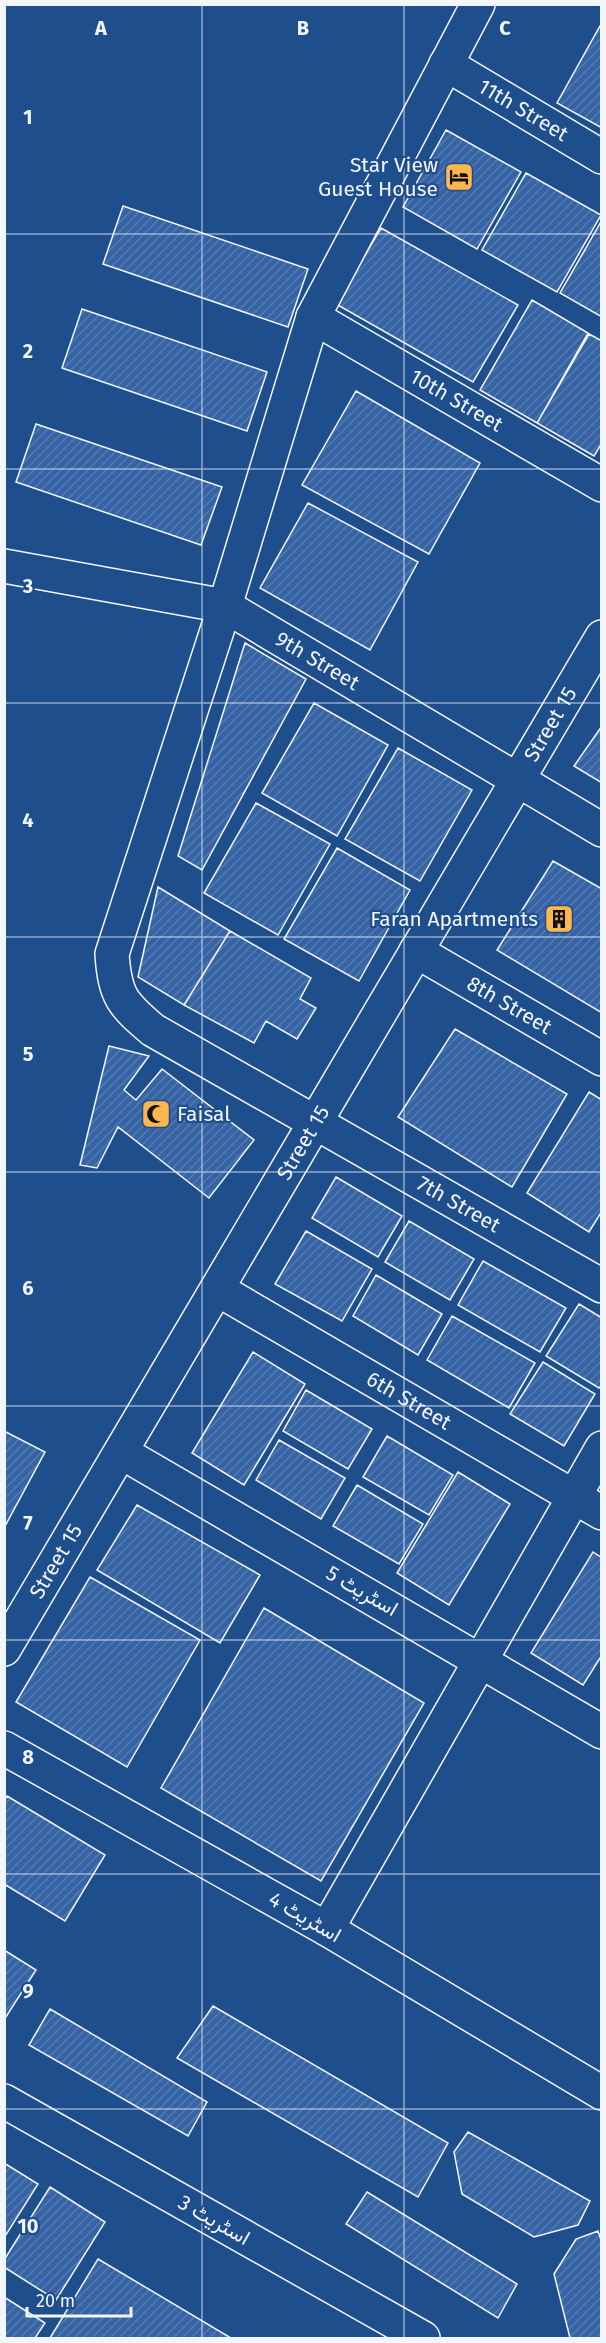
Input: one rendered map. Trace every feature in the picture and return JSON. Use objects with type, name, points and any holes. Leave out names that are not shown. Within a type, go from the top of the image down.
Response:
[{"type":"street","name":"7th Street","points":[[478,4],[313,317],[225,606],[112,954],[114,984],[130,1011],[153,1030],[602,1286]]},
{"type":"street","name":"11th Street","points":[[446,64],[602,157]]},
{"type":"street","name":"10th Street","points":[[313,317],[602,485]]},
{"type":"street","name":"9th Street","points":[[7,574],[225,606],[516,781],[602,830]]},
{"type":"street","name":"Street 15","points":[[4,1649],[516,781],[597,654]]},
{"type":"street","name":"8th Street","points":[[416,951],[602,1059]]},
{"type":"street","name":"6th Street","points":[[217,1289],[588,1505]]},
{"type":"street","points":[[327,1929],[481,1660],[588,1505],[602,1448]]},
{"type":"street","name":"اسٹریٹ 5","points":[[121,1452],[602,1731]]},
{"type":"street","name":"اسٹریٹ 4","points":[[4,1748],[327,1929],[602,2093]]},
{"type":"street","name":"اسٹریٹ 3","points":[[4,2101],[423,2338]]},
{"type":"building","points":[[602,26],[602,128],[557,103]]},
{"type":"building","points":[[446,130],[521,172],[477,249],[403,207]]},
{"type":"building","points":[[526,173],[601,215],[557,292],[482,250]]},
{"type":"building","points":[[123,206],[308,269],[288,327],[103,264]]},
{"type":"building","points":[[602,220],[602,317],[560,293]]},
{"type":"building","points":[[381,228],[518,305],[473,382],[336,304]]},
{"type":"building","points":[[532,300],[588,333],[537,423],[480,390]]},
{"type":"building","points":[[82,309],[267,372],[247,431],[62,368]]},
{"type":"building","points":[[589,334],[602,341],[602,443],[594,456],[537,423]]},
{"type":"building","points":[[356,391],[480,463],[429,554],[302,485]]},
{"type":"building","points":[[36,424],[222,487],[201,545],[16,482]]},
{"type":"building","points":[[308,503],[418,562],[370,650],[260,588]]},
{"type":"building","points":[[245,643],[306,679],[202,870],[178,856]]},
{"type":"building","points":[[314,703],[388,745],[337,836],[262,793]]},
{"type":"building","points":[[602,726],[602,783],[574,766]]},
{"type":"building","points":[[398,748],[472,790],[420,881],[345,839]]},
{"type":"building","points":[[256,803],[330,844],[278,935],[204,893]]},
{"type":"building","points":[[337,848],[410,890],[359,981],[284,939]]},
{"type":"building","name":"Faran Apartments","points":[[553,861],[602,889],[602,1013],[497,950]]},
{"type":"building","points":[[158,887],[230,931],[184,1005],[138,977]]},
{"type":"building","points":[[230,931],[311,978],[300,999],[316,1008],[297,1039],[266,1021],[254,1043],[184,1005]]},
{"type":"building","points":[[455,1029],[567,1094],[512,1187],[398,1117]]},
{"type":"building","name":"Faisal","points":[[109,1046],[149,1056],[124,1090],[136,1100],[162,1069],[254,1140],[209,1198],[118,1127],[97,1168],[80,1165]]},
{"type":"building","points":[[589,1092],[602,1100],[602,1211],[589,1232],[527,1193]]},
{"type":"building","points":[[336,1177],[402,1216],[378,1257],[312,1218]]},
{"type":"building","points":[[409,1221],[474,1259],[450,1300],[385,1262]]},
{"type":"building","points":[[306,1231],[372,1269],[342,1321],[275,1284]]},
{"type":"building","points":[[483,1261],[566,1308],[540,1352],[458,1305]]},
{"type":"building","points":[[376,1275],[442,1314],[418,1355],[353,1316]]},
{"type":"building","points":[[579,1304],[602,1318],[602,1385],[599,1388],[546,1356]]},
{"type":"building","points":[[452,1316],[535,1363],[509,1408],[427,1360]]},
{"type":"building","points":[[253,1352],[305,1384],[244,1485],[192,1453]]},
{"type":"building","points":[[543,1362],[595,1394],[564,1446],[510,1414]]},
{"type":"building","points":[[306,1390],[372,1429],[348,1469],[283,1431]]},
{"type":"building","points":[[4,1431],[45,1452],[4,1528]]},
{"type":"building","points":[[387,1436],[453,1475],[429,1515],[363,1477]]},
{"type":"building","points":[[279,1440],[345,1478],[321,1519],[256,1480]]},
{"type":"building","points":[[458,1472],[510,1504],[449,1605],[397,1573]]},
{"type":"building","points":[[357,1485],[423,1524],[399,1564],[333,1526]]},
{"type":"building","points":[[137,1505],[260,1575],[220,1643],[97,1570]]},
{"type":"building","points":[[593,1552],[602,1558],[602,1655],[583,1685],[531,1653]]},
{"type":"building","points":[[90,1577],[200,1640],[127,1767],[16,1702]]},
{"type":"building","points":[[264,1608],[424,1703],[321,1881],[161,1788]]},
{"type":"building","points":[[7,1796],[105,1855],[65,1921],[4,1884],[4,1801]]},
{"type":"building","points":[[4,1950],[36,1970],[4,2020]]},
{"type":"building","points":[[213,2006],[448,2143],[418,2197],[177,2058]]},
{"type":"building","points":[[50,2009],[207,2102],[188,2136],[29,2045]]},
{"type":"building","points":[[468,2132],[590,2201],[578,2225],[534,2237],[462,2194],[454,2152]]},
{"type":"building","points":[[4,2163],[38,2184],[4,2238]]},
{"type":"building","points":[[50,2187],[105,2222],[56,2300],[4,2267],[4,2260]]},
{"type":"building","points":[[367,2192],[517,2284],[498,2318],[346,2224]]},
{"type":"building","points":[[598,2231],[602,2243],[602,2338],[570,2338],[554,2274],[576,2239]]},
{"type":"building","points":[[98,2259],[231,2338],[50,2338]]},
{"type":"building","points":[[4,2297],[45,2323],[35,2338],[4,2338]]},
{"type":"place","name":"Star View Guest House","points":[[459,177]]},
{"type":"place","name":"Faran Apartments","points":[[559,919]]},
{"type":"place","name":"Faisal","points":[[156,1114]]}]
